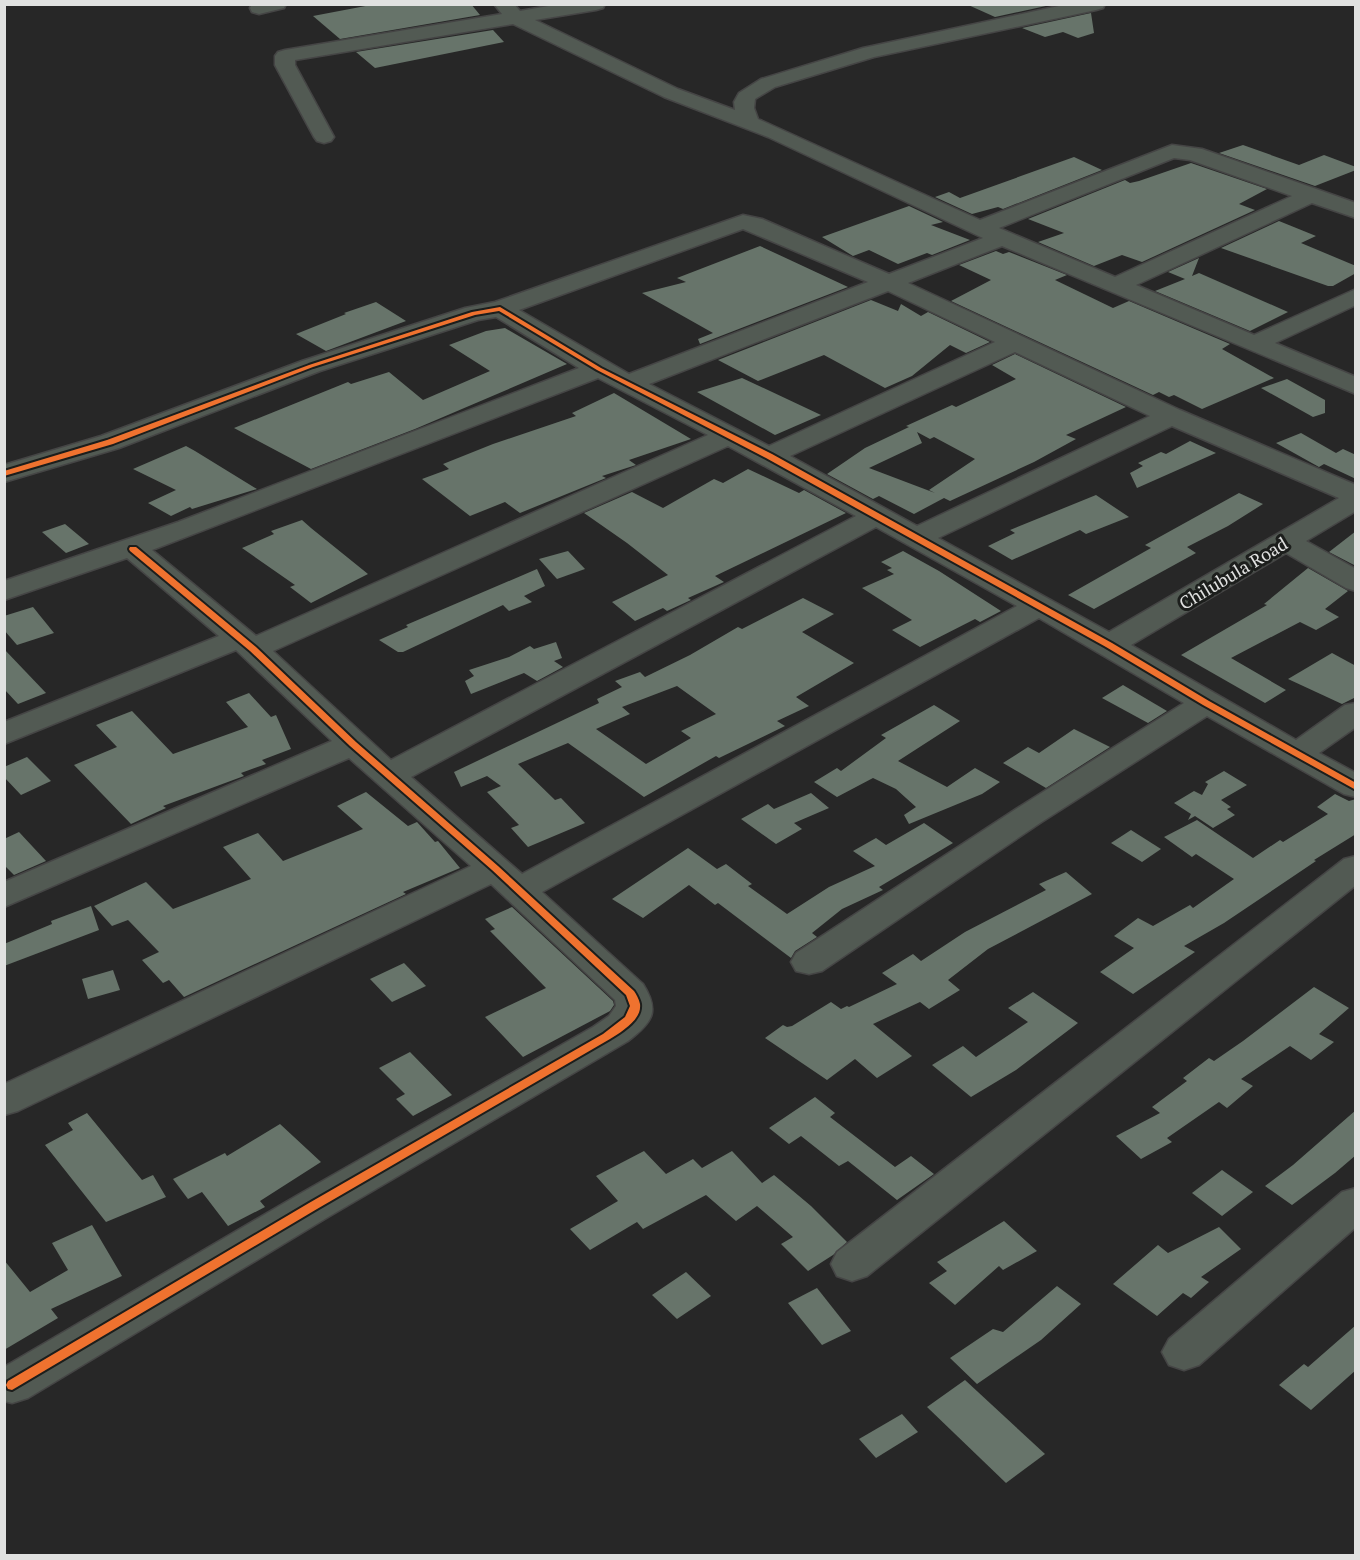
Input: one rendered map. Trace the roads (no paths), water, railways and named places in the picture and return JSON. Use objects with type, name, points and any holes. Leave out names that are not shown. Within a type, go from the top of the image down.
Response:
[{"type":"street","points":[[324,137],[285,65],[285,57],[510,11],[596,4]]},
{"type":"street","points":[[749,123],[742,107],[744,98],[768,83],[870,52],[1096,4]]},
{"type":"street","points":[[510,11],[671,93],[749,123],[1002,238],[1356,386]]},
{"type":"street","points":[[979,228],[1172,151],[1194,154],[1356,211]]},
{"type":"street","points":[[1118,285],[1312,195]]},
{"type":"street","points":[[4,474],[110,442],[311,366],[474,313],[500,309],[743,222],[767,229],[888,282],[1170,416],[1356,497]]},
{"type":"street","points":[[627,384],[1002,238]]},
{"type":"street","points":[[1256,343],[1356,296]]},
{"type":"street","points":[[500,309],[599,369],[769,456],[1109,645],[1206,703],[1356,787]]},
{"type":"street","points":[[769,456],[1014,343]]},
{"type":"street","points":[[4,591],[133,549],[599,369]]},
{"type":"street","points":[[915,538],[1170,416]]},
{"type":"street","points":[[4,734],[247,644],[728,436]]},
{"type":"street","name":"Chilubula Road","points":[[1109,645],[1286,542],[1356,497]]},
{"type":"street","points":[[389,775],[876,516]]},
{"type":"street","points":[[1286,542],[1356,582]]},
{"type":"street","points":[[12,1385],[622,1026],[634,1015],[636,1004],[630,993],[507,879],[353,744],[247,644],[133,549]]},
{"type":"street","points":[[4,1101],[507,879],[1037,607]]},
{"type":"street","points":[[809,962],[1028,816],[1206,703]]},
{"type":"street","points":[[1298,753],[1356,712]]},
{"type":"street","points":[[4,897],[353,744]]},
{"type":"street","points":[[852,1264],[1356,867]]},
{"type":"street","points":[[1184,1352],[1356,1203]]}]
